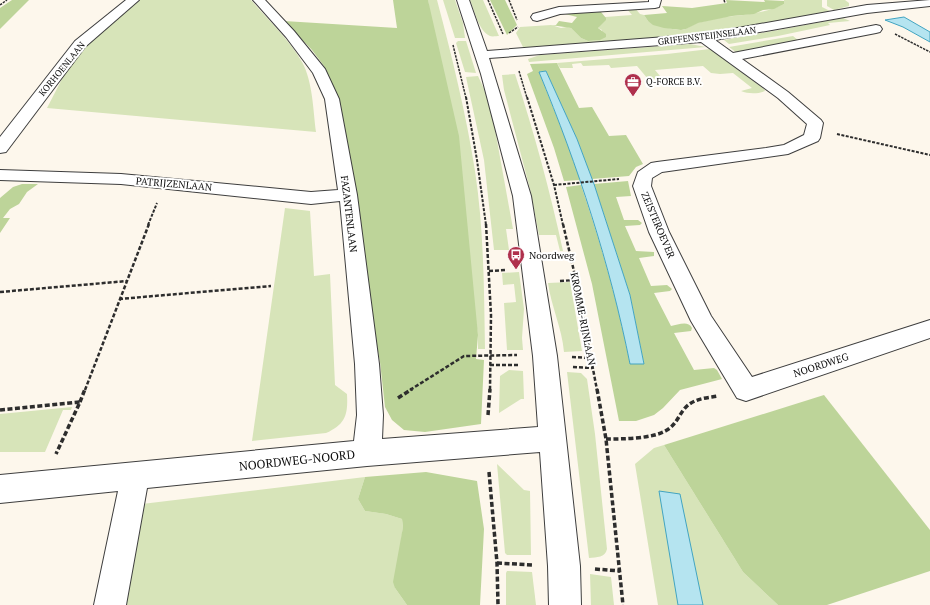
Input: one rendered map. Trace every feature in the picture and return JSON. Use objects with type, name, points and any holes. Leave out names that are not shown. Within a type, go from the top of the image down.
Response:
[{"type":"street","name":"KORHOENLAAN","points":[[0,148],[80,44],[133,0]]},
{"type":"street","name":"FAZANTENLAAN","points":[[259,0],[290,34],[320,72],[332,99],[348,195],[367,364],[370,415],[367,453]]},
{"type":"street","points":[[463,0],[482,55],[522,196],[545,356],[564,566],[565,605]]},
{"type":"street","points":[[537,17],[559,11],[655,5],[654,0]]},
{"type":"street","points":[[852,0],[867,9]]},
{"type":"street","name":"GRIFFENSTEIJNSELAAN","points":[[482,55],[704,38],[867,9],[930,2]]},
{"type":"street","points":[[730,57],[799,45],[876,29]]},
{"type":"street","points":[[704,38],[783,95],[815,123],[814,129]]},
{"type":"street","name":"ZEISTEROEVER","points":[[746,390],[702,321],[660,232],[642,186],[644,176],[657,167],[788,149],[812,138],[814,129]]},
{"type":"street","name":"PATRIJZENLAAN","points":[[0,176],[121,179],[311,198],[348,195]]},
{"type":"street","name":"NOORDWEG","points":[[746,390],[930,329]]},
{"type":"street","name":"NOORDWEG-NOORD","points":[[0,489],[367,453],[552,439]]},
{"type":"street","points":[[110,605],[135,476]]},
{"type":"path","points":[[0,5],[8,0]]},
{"type":"path","points":[[488,0],[504,37],[512,42],[517,53]]},
{"type":"path","points":[[509,0],[520,26]]},
{"type":"path","points":[[452,40],[462,76],[482,186],[490,284],[491,355],[487,444],[497,563],[498,605]]},
{"type":"path","name":"KROMME-RIJNLAAN","points":[[517,53],[520,64],[519,72],[554,185],[576,280],[606,439],[623,605]]},
{"type":"path","points":[[814,129],[930,156]]},
{"type":"path","points":[[554,185],[605,180]]},
{"type":"path","points":[[43,485],[80,402],[119,299],[166,183]]},
{"type":"path","points":[[0,292],[127,281]]},
{"type":"path","points":[[119,299],[271,286]]},
{"type":"path","points":[[370,415],[464,356],[491,355],[590,358]]},
{"type":"path","points":[[606,439],[636,439],[666,431],[679,419],[686,407],[696,400],[746,390]]},
{"type":"path","points":[[0,410],[80,402]]},
{"type":"green space","points":[[12,0],[29,0],[0,29],[0,8]]},
{"type":"green space","points":[[140,0],[251,0],[285,38],[297,54],[306,70],[313,105],[316,132],[47,108],[63,77],[88,44]]},
{"type":"green space","points":[[393,0],[428,0],[459,136],[478,335],[476,359],[484,360],[481,424],[425,432],[404,430],[392,420],[385,407],[380,362],[334,97],[324,66],[312,50],[284,21],[397,28]]},
{"type":"green space","points":[[428,0],[437,0],[458,85],[475,171],[482,238],[485,349],[478,349],[478,335]]},
{"type":"green space","points":[[443,0],[455,0],[463,23],[465,38],[455,38]]},
{"type":"green space","points":[[470,0],[483,0],[499,36],[490,36],[486,33],[477,20]]},
{"type":"green space","points":[[490,0],[505,0],[517,25],[507,35]]},
{"type":"green space","points":[[726,0],[765,2],[764,0],[784,1],[784,4],[774,9],[763,10],[754,14],[732,16],[698,23],[681,30],[653,25],[644,15],[667,13],[662,6],[692,8],[727,3]]},
{"type":"green space","points":[[784,0],[822,0],[822,7],[830,11],[764,24],[694,35],[536,47],[523,47],[516,33],[520,27],[551,25],[561,28],[571,28],[581,38],[588,41],[600,40],[602,30],[598,28],[605,17],[632,15],[626,8],[634,7],[640,14],[644,15],[648,21],[664,27],[683,30],[697,23],[766,11],[784,4]]},
{"type":"green space","points":[[827,0],[845,0],[849,3],[849,6],[834,10],[827,6]]},
{"type":"green space","points":[[578,11],[583,13],[601,12],[606,20],[598,28],[606,34],[606,37],[600,40],[588,41],[581,38],[571,28],[551,25],[556,25],[559,21],[572,23],[577,17],[565,14],[568,12]]},
{"type":"green space","points":[[843,18],[850,21],[828,23],[830,25],[729,44],[724,40]]},
{"type":"green space","points":[[793,36],[799,41],[737,53],[729,47]]},
{"type":"green space","points":[[458,41],[466,41],[476,73],[465,72],[456,43]]},
{"type":"green space","points":[[690,44],[706,47],[529,62],[528,59],[540,55]]},
{"type":"green space","points":[[710,49],[765,91],[759,93],[747,93],[741,91],[752,88],[733,73],[711,73],[703,66],[655,70],[660,76],[658,79],[648,79],[637,66],[611,68],[609,65],[583,66],[581,63],[572,64],[573,68],[560,68],[557,63],[667,54]]},
{"type":"green space","points":[[557,63],[579,108],[592,107],[609,136],[626,135],[643,164],[636,167],[629,176],[592,179],[577,139],[546,71],[539,72],[580,180],[564,181],[554,148],[527,74],[533,71],[530,64]]},
{"type":"green space","points":[[515,74],[529,118],[553,206],[563,251],[560,251],[556,235],[539,235],[530,189],[504,90],[502,75]]},
{"type":"green space","points":[[478,76],[484,89],[494,124],[513,229],[506,229],[509,250],[494,250],[484,160],[466,77]]},
{"type":"green space","points":[[628,181],[631,196],[616,197],[624,220],[638,220],[642,223],[640,225],[625,226],[636,251],[654,252],[654,256],[639,258],[651,286],[667,285],[672,289],[670,291],[654,293],[671,326],[688,324],[692,328],[691,331],[674,333],[694,370],[714,368],[717,370],[722,379],[680,390],[654,415],[636,421],[619,421],[592,284],[566,187],[581,185],[608,274],[630,364],[644,364],[630,295],[594,184]]},
{"type":"green space","points":[[22,184],[38,184],[27,192],[19,204],[10,209],[3,218],[10,218],[0,233],[0,198],[13,187]]},
{"type":"green space","points":[[285,208],[310,211],[314,276],[330,274],[335,385],[347,394],[347,407],[342,422],[333,430],[326,433],[252,441]]},
{"type":"green space","points":[[519,272],[524,309],[522,338],[523,350],[507,350],[504,303],[516,302],[514,284],[503,285],[502,273]]},
{"type":"green space","points":[[570,282],[582,351],[564,352],[548,283]]},
{"type":"green space","points":[[509,370],[523,371],[524,399],[521,399],[499,413],[500,376]]},
{"type":"green space","points":[[567,372],[581,373],[587,379],[595,434],[607,549],[603,556],[598,557],[589,558]]},
{"type":"green space","points":[[824,395],[930,530],[930,571],[827,605],[778,605],[743,572],[664,445]]},
{"type":"green space","points":[[72,407],[71,410],[63,410],[45,452],[0,452],[0,414]]},
{"type":"green space","points":[[664,445],[743,572],[778,605],[658,605],[635,464],[654,448]]},
{"type":"green space","points":[[497,464],[524,490],[530,491],[531,555],[507,555],[505,553]]},
{"type":"green space","points":[[426,472],[477,481],[484,529],[480,605],[407,605],[395,588],[393,582],[403,527],[402,519],[386,514],[365,511],[358,499],[365,477]]},
{"type":"green space","points":[[365,477],[358,499],[365,511],[386,514],[402,519],[403,527],[395,588],[407,605],[124,605],[142,504]]},
{"type":"green space","points":[[507,571],[532,572],[536,605],[506,605]]},
{"type":"green space","points":[[590,574],[611,577],[614,605],[591,605]]},
{"type":"water","points":[[904,17],[930,32],[930,42],[903,27],[885,20]]},
{"type":"water","points":[[546,71],[577,139],[594,184],[630,295],[644,364],[630,364],[613,289],[592,216],[567,143],[539,72]]},
{"type":"water","points":[[659,491],[680,494],[703,605],[678,605]]},
{"type":"place","name":"Q-FORCE B.V.","points":[[633,97]]},
{"type":"place","name":"Noordweg","points":[[516,270]]}]
